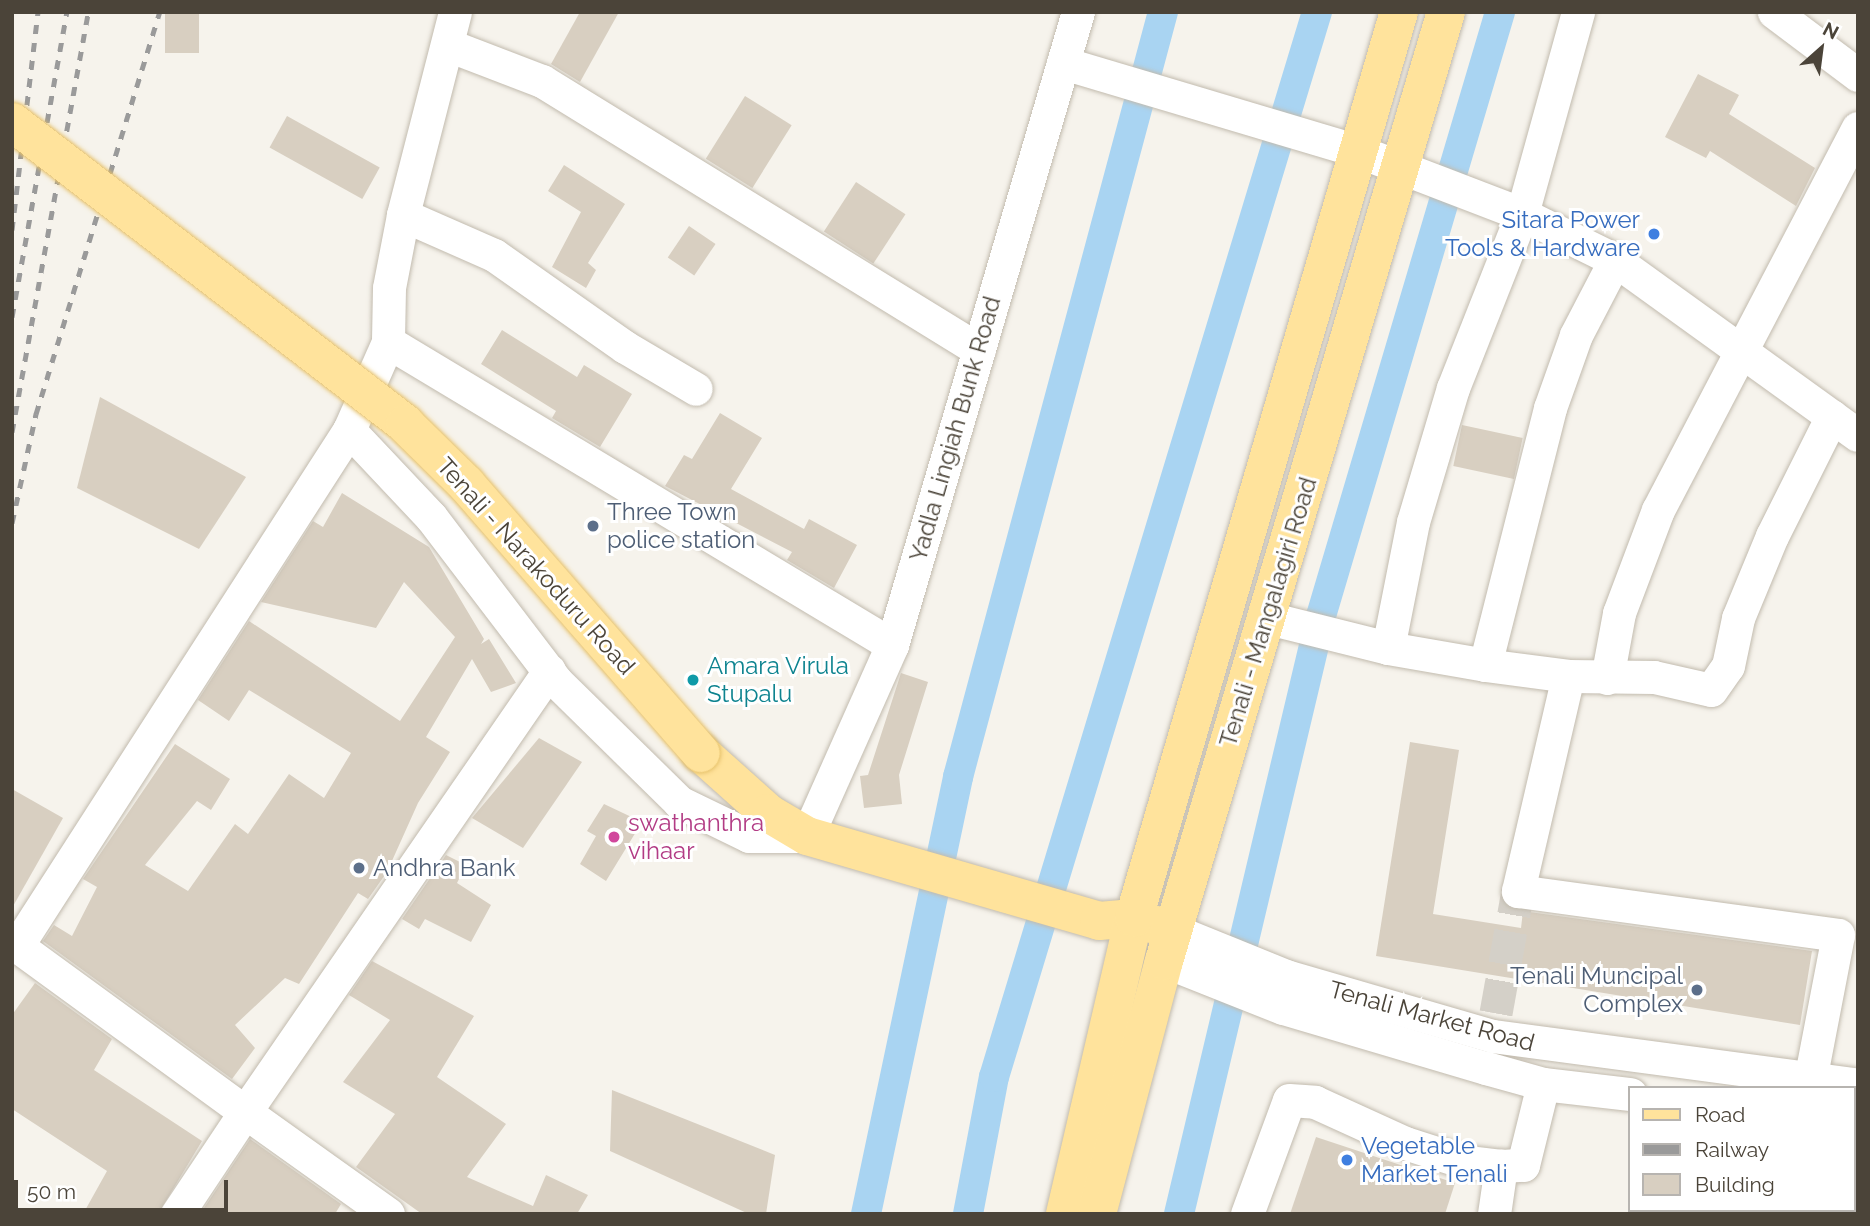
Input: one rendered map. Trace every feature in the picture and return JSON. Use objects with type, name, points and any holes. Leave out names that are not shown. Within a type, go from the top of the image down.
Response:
[{"type":"main road","name":"Tenali - Mangalagiri Road","points":[[1082,1209],[1120,930],[1343,146],[1399,12]]},
{"type":"main road","name":"Tenali - Mangalagiri Road","points":[[1082,1209],[1183,952],[1416,173],[1446,12]]},
{"type":"main road","name":"Tenali - Narakoduru Road","points":[[12,122],[405,424],[466,484],[701,752],[768,813],[807,836],[1120,930],[1183,952]]},
{"type":"street","points":[[388,1214],[17,946],[349,430],[388,342],[389,288],[403,215],[449,45],[455,12]]},
{"type":"street","name":"Yadla Lingiah Bunk Road","points":[[807,836],[892,645],[1078,12]]},
{"type":"street","points":[[1380,646],[1453,388],[1509,209],[1578,12]]},
{"type":"street","points":[[1774,12],[1858,75]]},
{"type":"street","points":[[449,45],[542,80],[979,350]]},
{"type":"street","points":[[1063,63],[1343,146],[1509,209],[1615,260],[1845,425],[1772,536],[1738,618],[1728,666],[1711,690],[1654,677],[1568,676],[1485,665],[1380,646],[1281,621]]},
{"type":"street","points":[[1607,678],[1639,554],[1740,348],[1858,128]]},
{"type":"street","points":[[403,215],[494,254],[625,348],[695,389]]},
{"type":"street","points":[[1485,665],[1538,444],[1576,335],[1615,260]]},
{"type":"street","points":[[388,342],[892,645]]},
{"type":"street","points":[[349,430],[431,517],[549,671],[679,802],[748,836],[807,836]]},
{"type":"street","points":[[177,1214],[549,671]]},
{"type":"street","points":[[1568,676],[1518,891],[1838,935],[1811,1075]]},
{"type":"street","name":"Tenali Market Road","points":[[1183,952],[1486,1068],[1543,1084],[1629,1094]]},
{"type":"street","name":"Tenali Market Road","points":[[1284,992],[1495,1024],[1557,1048],[1811,1075],[1858,1085]]},
{"type":"street","points":[[1486,1068],[1495,1024]]},
{"type":"street","points":[[1247,1214],[1289,1100],[1315,1102],[1450,1157],[1501,1166],[1523,1165],[1543,1084]]},
{"type":"street","points":[[1494,1214],[1501,1166]]},
{"type":"building","points":[[165,12],[199,12],[199,53],[165,53]]},
{"type":"building","points":[[580,12],[619,12],[580,82],[551,64]]},
{"type":"building","points":[[1698,74],[1739,95],[1729,114],[1815,168],[1796,206],[1710,151],[1706,158],[1665,137]]},
{"type":"building","points":[[745,96],[792,125],[752,188],[706,159]]},
{"type":"building","points":[[287,116],[380,167],[362,199],[270,147]]},
{"type":"building","points":[[564,165],[625,204],[588,263],[596,270],[586,288],[552,267],[581,212],[548,191]]},
{"type":"building","points":[[856,182],[905,214],[873,264],[824,231]]},
{"type":"building","points":[[689,226],[716,244],[694,275],[668,258]]},
{"type":"building","points":[[502,330],[577,377],[584,365],[632,394],[600,447],[552,418],[556,411],[481,364]]},
{"type":"building","points":[[100,397],[246,477],[199,549],[77,488]]},
{"type":"building","points":[[720,413],[762,438],[731,489],[804,529],[809,519],[857,545],[834,588],[787,560],[792,552],[665,486],[684,455],[692,459]]},
{"type":"building","points":[[1462,425],[1523,438],[1514,479],[1453,466]]},
{"type":"building","points":[[342,493],[429,547],[484,639],[481,644],[489,639],[516,683],[491,692],[472,659],[426,737],[450,752],[418,803],[387,872],[368,899],[358,893],[299,984],[285,978],[235,1025],[255,1048],[232,1079],[43,941],[54,925],[72,936],[97,887],[83,879],[175,744],[230,779],[211,810],[197,801],[145,865],[188,891],[235,824],[248,834],[289,774],[324,798],[351,753],[249,690],[229,721],[198,700],[249,621],[400,721],[455,637],[404,582],[376,628],[261,602],[313,521],[323,527]]},
{"type":"building","points":[[901,673],[928,682],[899,775],[902,804],[864,808],[860,776],[868,775]]},
{"type":"building","points":[[539,738],[582,762],[523,848],[472,818]]},
{"type":"building","name":"Tenali Muncipal Complex","points":[[1410,742],[1459,750],[1433,914],[1521,928],[1523,911],[1812,951],[1800,1025],[1376,956]]},
{"type":"building","points":[[12,789],[63,818],[12,908]]},
{"type":"building","points":[[604,804],[642,822],[606,881],[580,864],[596,836],[587,831]]},
{"type":"building","points":[[446,855],[466,865],[457,883],[491,905],[471,942],[425,919],[419,929],[402,919]]},
{"type":"building","points":[[372,961],[474,1016],[437,1077],[506,1124],[467,1177],[533,1206],[546,1175],[588,1195],[577,1214],[422,1214],[356,1167],[395,1114],[343,1082],[390,1020],[349,995]]},
{"type":"building","points":[[35,983],[112,1039],[94,1070],[202,1141],[158,1214],[83,1214],[107,1171],[12,1109],[12,1015]]},
{"type":"building","points":[[612,1090],[775,1155],[766,1214],[749,1214],[610,1151]]},
{"type":"building","name":"Vegetable Market Tenali","points":[[1316,1137],[1455,1183],[1445,1214],[1290,1214]]},
{"type":"building","points":[[250,1139],[341,1204],[335,1214],[200,1214]]},
{"type":"waterway","points":[[866,1214],[958,777],[1163,12]]},
{"type":"waterway","points":[[968,1214],[994,1077],[1317,12]]},
{"type":"waterway","points":[[1179,1214],[1321,616],[1500,12]]},
{"type":"tunnel","points":[[1496,1013],[1518,891]]},
{"type":"railway","points":[[12,230],[38,12]]},
{"type":"railway","points":[[12,317],[67,12]]},
{"type":"railway","points":[[12,432],[88,12]]},
{"type":"railway","points":[[12,523],[36,414],[160,12]]},
{"type":"place","name":"Sitara Power Tools & Hardware","points":[[1654,234]]},
{"type":"place","name":"Three Town police station","points":[[593,526]]},
{"type":"place","name":"Amara Virula Stupalu","points":[[693,680]]},
{"type":"place","name":"swathanthra vihaar","points":[[614,837]]},
{"type":"place","name":"Andhra Bank","points":[[359,868]]},
{"type":"place","name":"Tenali Muncipal Complex","points":[[1697,990]]},
{"type":"place","name":"Vegetable Market Tenali","points":[[1347,1160]]}]
